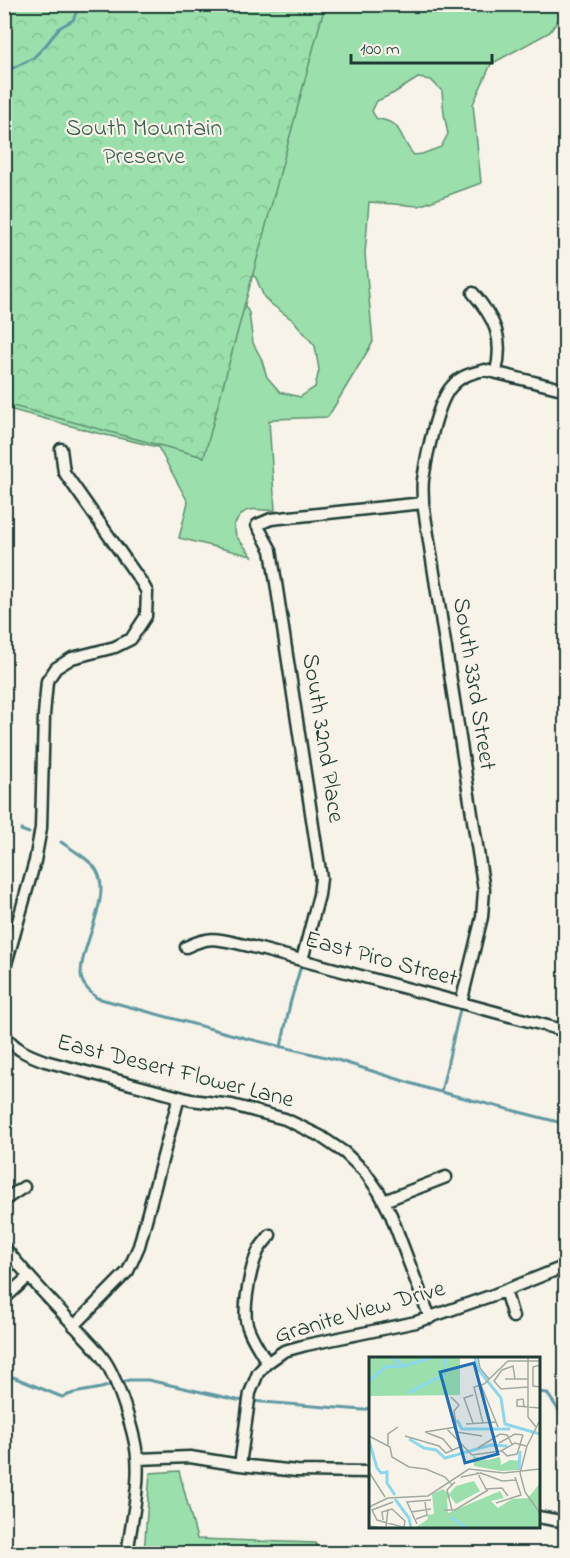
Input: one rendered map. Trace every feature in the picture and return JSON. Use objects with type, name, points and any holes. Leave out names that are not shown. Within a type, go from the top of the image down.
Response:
[{"type":"street","points":[[473,293],[487,309],[496,327],[500,356],[496,372],[566,390]]},
{"type":"street","name":"South 33rd Street","points":[[461,1003],[482,917],[484,890],[423,503],[423,480],[440,404],[451,386],[461,378],[473,373],[485,370],[496,372]]},
{"type":"street","points":[[4,971],[7,951],[35,861],[41,828],[44,715],[48,681],[56,668],[72,658],[116,647],[131,639],[146,616],[147,592],[64,472],[60,449]]},
{"type":"street","name":"South 32nd Place","points":[[302,960],[321,879],[271,550],[257,525],[270,519],[423,503]]},
{"type":"street","name":"East Piro Street","points":[[186,947],[211,938],[245,945],[566,1031]]},
{"type":"street","name":"East Desert Flower Lane","points":[[4,1035],[24,1054],[45,1061],[179,1097],[231,1105],[285,1119],[320,1136],[345,1153],[365,1173],[384,1201],[430,1318]]},
{"type":"street","points":[[74,1326],[128,1271],[139,1245],[179,1097]]},
{"type":"street","points":[[384,1201],[447,1177]]},
{"type":"street","points":[[4,1200],[24,1187]]},
{"type":"street","points":[[240,1465],[250,1393],[258,1373],[267,1363],[246,1322],[246,1301],[257,1252],[270,1235]]},
{"type":"street","points":[[4,1247],[28,1277],[91,1343],[106,1363],[123,1403],[138,1459],[127,1554]]},
{"type":"street","name":"Granite View Drive","points":[[267,1363],[284,1351],[430,1318],[566,1266]]},
{"type":"street","points":[[4,1299],[28,1277]]},
{"type":"street","points":[[505,1290],[513,1317]]},
{"type":"street","points":[[138,1459],[190,1457],[297,1471],[369,1472]]},
{"type":"street","points":[[540,1517],[566,1522]]},
{"type":"green space","name":"South Mountain Preserve","points":[[4,5],[565,5],[565,10],[550,32],[491,64],[473,104],[481,183],[419,206],[369,202],[365,254],[373,342],[328,417],[269,421],[275,510],[247,511],[234,525],[236,536],[252,556],[179,538],[188,502],[158,447],[5,408]],"holes":[[[418,78],[431,80],[442,91],[448,134],[441,147],[414,155],[395,125],[376,118],[372,111],[377,101]],[[247,270],[256,278],[264,297],[294,321],[315,346],[319,370],[315,387],[300,397],[280,392],[267,377],[253,343],[249,313],[236,289]]]},
{"type":"green space","name":"South Mountain Preserve","points":[[4,5],[325,5],[204,457],[5,404]]},
{"type":"green space","points":[[179,1471],[197,1539],[315,1543],[322,1553],[144,1553],[150,1473]]},
{"type":"waterway","points":[[4,68],[13,68],[33,58],[59,28],[73,20],[80,4]]},
{"type":"waterway","points":[[21,830],[29,833]]},
{"type":"waterway","points":[[61,842],[90,863],[97,871],[101,882],[101,895],[85,951],[81,976],[89,991],[97,998],[245,1038],[334,1059],[429,1089],[566,1124]]},
{"type":"waterway","points":[[281,1047],[302,962]]},
{"type":"waterway","points":[[441,1092],[461,1005]]},
{"type":"waterway","points":[[4,1382],[13,1377],[62,1397],[129,1380],[148,1380],[237,1400],[363,1410],[369,1408]]},
{"type":"waterway","points":[[540,1392],[547,1393],[566,1421]]}]
